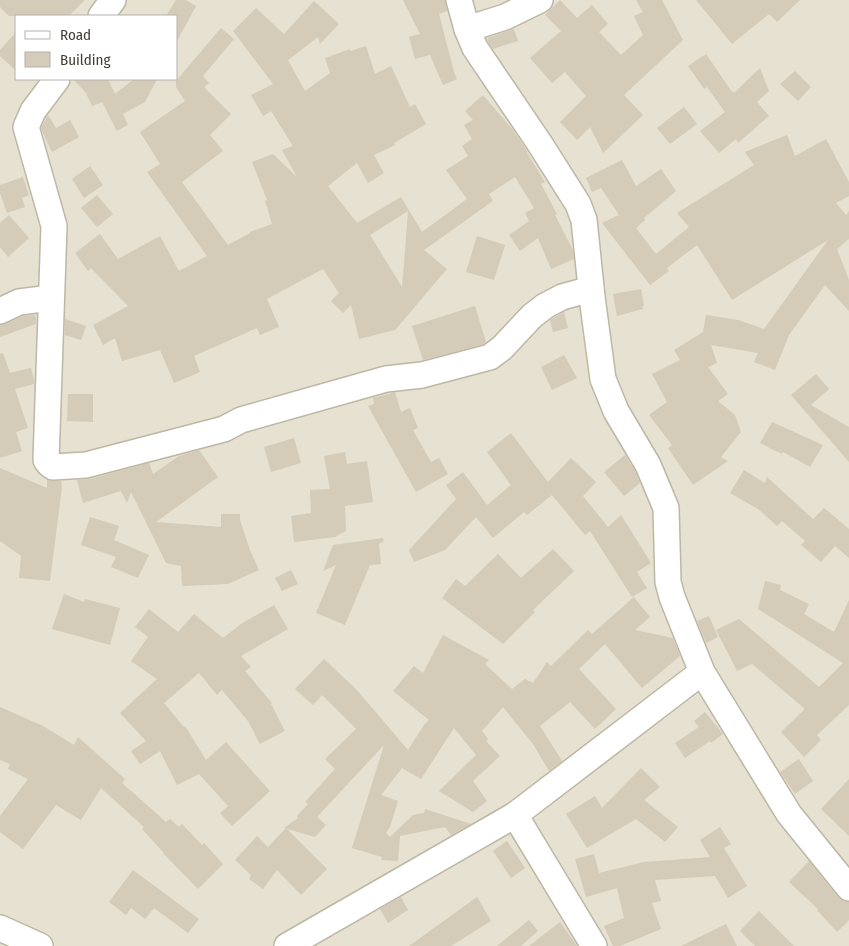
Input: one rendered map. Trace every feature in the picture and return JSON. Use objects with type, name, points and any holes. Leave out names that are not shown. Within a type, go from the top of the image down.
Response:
[{"type":"street","points":[[103,15],[113,0]]},
{"type":"street","points":[[459,0],[467,29],[475,48],[540,144],[578,204],[584,220],[603,379],[616,411],[648,465],[666,508],[668,582],[672,597],[702,672],[789,814],[849,888]]},
{"type":"street","points":[[467,29],[505,17],[540,0]]},
{"type":"street","points":[[55,80],[33,111],[26,127],[54,226],[46,460],[53,467],[86,465],[224,429],[241,420],[386,379],[422,375],[490,357],[502,348],[532,316],[545,306],[562,297],[591,289]]},
{"type":"street","points":[[0,311],[18,302],[51,298]]},
{"type":"street","points":[[287,946],[515,815],[702,672]]},
{"type":"street","points":[[515,815],[594,946]]},
{"type":"street","points":[[0,928],[40,946]]},
{"type":"shaded area","points":[[0,0],[849,0],[849,946],[0,946]]},
{"type":"building","points":[[0,0],[85,0],[70,15],[9,16],[0,7]]},
{"type":"building","points":[[176,0],[186,0],[196,6],[178,39],[178,15],[167,15]]},
{"type":"building","points":[[403,0],[445,0],[447,11],[439,14],[457,79],[443,85],[430,55],[415,59],[409,37],[420,34]]},
{"type":"building","points":[[560,0],[577,18],[592,5],[608,24],[599,32],[621,55],[643,35],[634,16],[643,12],[636,0],[662,0],[683,40],[624,95],[643,115],[603,153],[590,127],[577,140],[560,122],[586,96],[565,72],[552,83],[530,58],[561,31],[545,15]]},
{"type":"building","points":[[696,0],[800,0],[777,22],[769,14],[732,44]]},
{"type":"building","points":[[314,1],[339,24],[320,44],[318,37],[288,60],[305,91],[330,73],[325,58],[350,49],[350,51],[366,46],[375,74],[391,66],[410,107],[415,104],[426,124],[394,143],[395,145],[374,155],[384,173],[368,183],[357,163],[328,186],[357,223],[401,197],[422,232],[467,199],[446,170],[468,156],[462,146],[472,139],[464,125],[473,120],[465,111],[483,95],[512,129],[545,182],[541,184],[573,250],[574,259],[551,269],[538,238],[520,251],[509,235],[529,221],[525,213],[534,208],[515,177],[489,194],[493,201],[424,250],[447,269],[395,330],[359,339],[351,305],[343,313],[331,301],[339,293],[323,269],[267,299],[279,327],[260,335],[257,328],[194,356],[200,372],[174,383],[160,350],[122,361],[115,338],[103,345],[93,325],[128,306],[91,268],[88,271],[75,253],[100,234],[118,259],[160,236],[179,271],[207,256],[147,172],[160,164],[140,132],[185,101],[176,87],[176,81],[221,28],[234,39],[203,76],[209,83],[204,87],[231,114],[210,135],[223,151],[182,182],[228,245],[250,232],[272,224],[265,201],[267,200],[252,162],[273,154],[297,177],[282,150],[293,146],[271,111],[263,116],[251,95],[273,84],[233,31],[256,8],[284,34]],"holes":[[[408,211],[402,287],[370,235]]]},
{"type":"building","points":[[514,29],[518,41],[493,49],[489,44],[487,38]]},
{"type":"building","points":[[15,33],[15,70],[0,56],[0,50]]},
{"type":"building","points":[[706,54],[732,92],[734,93],[760,68],[769,91],[757,102],[769,116],[738,143],[736,139],[719,153],[700,131],[725,112],[707,87],[704,89],[688,66]]},
{"type":"building","points":[[795,71],[811,87],[798,101],[780,84]]},
{"type":"building","points":[[74,80],[108,80],[115,94],[133,80],[156,80],[145,102],[123,114],[128,125],[117,131],[102,102],[92,106],[86,93]]},
{"type":"building","points":[[684,107],[697,124],[670,144],[657,128]]},
{"type":"building","points":[[48,115],[56,128],[70,120],[79,137],[52,152],[41,128]]},
{"type":"building","points":[[787,135],[795,156],[826,139],[849,182],[849,196],[836,203],[846,215],[849,211],[849,239],[837,249],[849,280],[849,311],[825,285],[789,335],[775,370],[754,362],[758,353],[711,345],[717,363],[708,367],[728,394],[718,401],[735,415],[741,432],[721,457],[728,461],[693,485],[668,448],[672,445],[649,415],[667,402],[652,374],[680,360],[674,350],[703,332],[706,315],[738,320],[764,329],[828,240],[732,300],[697,245],[667,268],[669,271],[650,285],[602,223],[619,215],[601,188],[592,192],[586,178],[622,160],[636,186],[661,169],[676,191],[644,218],[645,220],[636,228],[656,254],[689,227],[677,213],[754,165],[745,152]]},
{"type":"building","points":[[90,166],[103,185],[84,198],[72,179]]},
{"type":"building","points":[[23,177],[29,195],[22,198],[25,207],[7,213],[0,193],[0,185]]},
{"type":"building","points":[[97,195],[113,214],[97,227],[81,208]]},
{"type":"building","points":[[9,215],[29,238],[8,257],[0,247],[0,223]]},
{"type":"building","points":[[477,236],[505,245],[494,280],[466,272]]},
{"type":"building","points":[[641,289],[643,309],[617,316],[613,294]]},
{"type":"building","points":[[475,306],[486,342],[423,360],[412,326]]},
{"type":"building","points":[[564,312],[568,328],[553,332],[550,320]]},
{"type":"building","points":[[35,315],[36,324],[0,337],[0,325],[23,316]]},
{"type":"building","points":[[65,319],[86,326],[81,340],[65,335]]},
{"type":"building","points":[[3,353],[10,373],[31,368],[34,384],[15,389],[28,428],[16,432],[22,451],[0,458],[0,354]]},
{"type":"building","points":[[564,355],[577,378],[552,390],[541,367]]},
{"type":"building","points":[[816,374],[829,389],[811,405],[849,427],[849,462],[791,395]]},
{"type":"building","points":[[395,392],[401,412],[410,408],[418,428],[413,430],[431,462],[439,458],[448,474],[416,492],[368,406],[374,404],[373,398]]},
{"type":"building","points":[[68,394],[93,394],[93,422],[67,421]]},
{"type":"building","points":[[772,422],[823,445],[810,467],[783,452],[782,454],[760,443]]},
{"type":"building","points":[[511,433],[548,482],[571,458],[596,482],[583,496],[608,527],[621,515],[651,563],[637,572],[647,588],[632,597],[590,531],[585,535],[552,495],[527,515],[524,512],[493,538],[476,517],[445,550],[414,562],[409,550],[456,499],[446,485],[463,472],[487,505],[511,485],[487,452]]},
{"type":"building","points":[[294,438],[301,463],[271,472],[264,447]]},
{"type":"building","points":[[199,450],[218,477],[156,522],[221,527],[221,514],[240,514],[240,520],[250,550],[259,570],[228,584],[182,586],[181,566],[166,563],[131,492],[127,503],[121,491],[83,503],[77,480],[90,479],[149,463],[153,474],[179,456]]},
{"type":"building","points":[[345,452],[347,464],[367,461],[373,502],[345,506],[346,531],[335,537],[294,542],[291,516],[311,513],[310,490],[330,489],[324,456]]},
{"type":"building","points":[[625,455],[640,483],[624,496],[604,472]]},
{"type":"building","points":[[0,468],[47,488],[47,479],[61,481],[62,487],[50,581],[19,578],[21,556],[0,541]]},
{"type":"building","points":[[744,470],[765,483],[767,477],[813,519],[824,508],[849,529],[849,558],[835,546],[821,562],[801,545],[805,541],[782,521],[777,526],[758,509],[730,493]]},
{"type":"building","points":[[90,517],[119,526],[114,540],[149,555],[138,578],[111,567],[116,557],[81,545]]},
{"type":"building","points":[[383,538],[384,541],[379,544],[381,564],[370,565],[345,625],[316,613],[336,565],[323,571],[333,545]]},
{"type":"building","points":[[553,549],[574,571],[533,610],[535,612],[503,644],[442,598],[456,579],[465,586],[498,554],[521,578]]},
{"type":"building","points":[[291,570],[298,584],[282,591],[275,578]]},
{"type":"building","points":[[765,581],[781,585],[780,590],[809,604],[804,614],[834,632],[849,600],[849,705],[817,735],[821,740],[804,757],[781,732],[805,709],[752,664],[737,671],[716,630],[739,619],[819,687],[843,663],[758,609]]},
{"type":"building","points":[[64,594],[84,602],[85,599],[120,608],[110,645],[52,629]]},
{"type":"building","points":[[634,597],[650,617],[635,630],[673,638],[680,656],[642,688],[605,644],[579,669],[616,709],[595,729],[570,702],[540,726],[562,761],[549,771],[533,744],[503,707],[482,731],[488,739],[486,741],[500,756],[473,781],[487,801],[473,812],[439,791],[476,755],[454,728],[421,779],[402,768],[381,795],[398,801],[390,827],[386,833],[390,837],[413,815],[424,813],[425,809],[471,824],[451,835],[445,827],[400,836],[398,861],[381,860],[382,857],[352,848],[384,745],[317,817],[326,825],[315,837],[287,829],[327,869],[301,895],[277,870],[263,889],[249,879],[251,875],[235,860],[257,836],[268,847],[286,828],[284,828],[298,818],[297,816],[308,804],[305,802],[335,769],[325,759],[356,729],[322,695],[313,705],[295,689],[324,659],[356,689],[408,750],[429,720],[393,691],[414,666],[423,673],[443,635],[489,660],[485,664],[512,689],[525,679],[533,683],[547,662],[551,666],[588,630],[592,634]]},
{"type":"building","points":[[274,605],[288,629],[241,656],[251,667],[245,671],[272,703],[285,731],[260,744],[248,721],[222,690],[217,695],[199,673],[164,703],[185,726],[206,760],[226,742],[270,791],[232,826],[220,813],[228,806],[199,774],[177,785],[160,751],[140,764],[131,751],[146,741],[120,713],[157,679],[131,661],[148,637],[135,627],[149,609],[178,632],[194,614],[223,638],[241,624]]},
{"type":"building","points":[[709,616],[718,637],[706,643],[697,621]]},
{"type":"building","points":[[0,707],[43,726],[74,745],[78,737],[125,779],[122,783],[166,822],[170,819],[179,827],[182,824],[202,845],[204,843],[223,864],[198,889],[142,829],[144,827],[101,788],[81,820],[56,805],[23,849],[0,832],[0,816],[28,779],[8,769],[10,764],[0,760]]},
{"type":"building","points":[[705,712],[723,734],[685,758],[675,743],[699,727],[694,721]]},
{"type":"building","points":[[799,759],[813,781],[795,794],[780,772]]},
{"type":"building","points":[[641,768],[660,787],[644,800],[678,827],[665,842],[636,819],[587,848],[566,814],[595,796],[602,808]]},
{"type":"building","points":[[849,779],[849,836],[821,809]]},
{"type":"building","points":[[720,827],[731,844],[724,848],[747,886],[728,898],[715,876],[655,880],[661,901],[652,903],[661,929],[620,946],[613,946],[604,926],[624,918],[617,888],[586,897],[575,859],[594,854],[599,873],[644,862],[710,857],[700,840]]},
{"type":"building","points":[[507,841],[525,868],[511,878],[493,851]]},
{"type":"building","points":[[809,861],[838,897],[843,901],[849,902],[849,920],[837,932],[818,909],[789,882]]},
{"type":"building","points":[[133,870],[199,919],[188,933],[154,908],[145,919],[131,908],[126,915],[109,902]]},
{"type":"building","points":[[401,897],[408,910],[388,923],[380,909]]},
{"type":"building","points":[[477,897],[491,921],[451,946],[409,946]]},
{"type":"building","points":[[759,911],[794,946],[755,946],[740,931]]},
{"type":"building","points":[[529,920],[538,931],[521,946],[497,946]]},
{"type":"building","points":[[560,922],[577,946],[529,946]]},
{"type":"building","points":[[726,924],[737,946],[681,946]]}]
